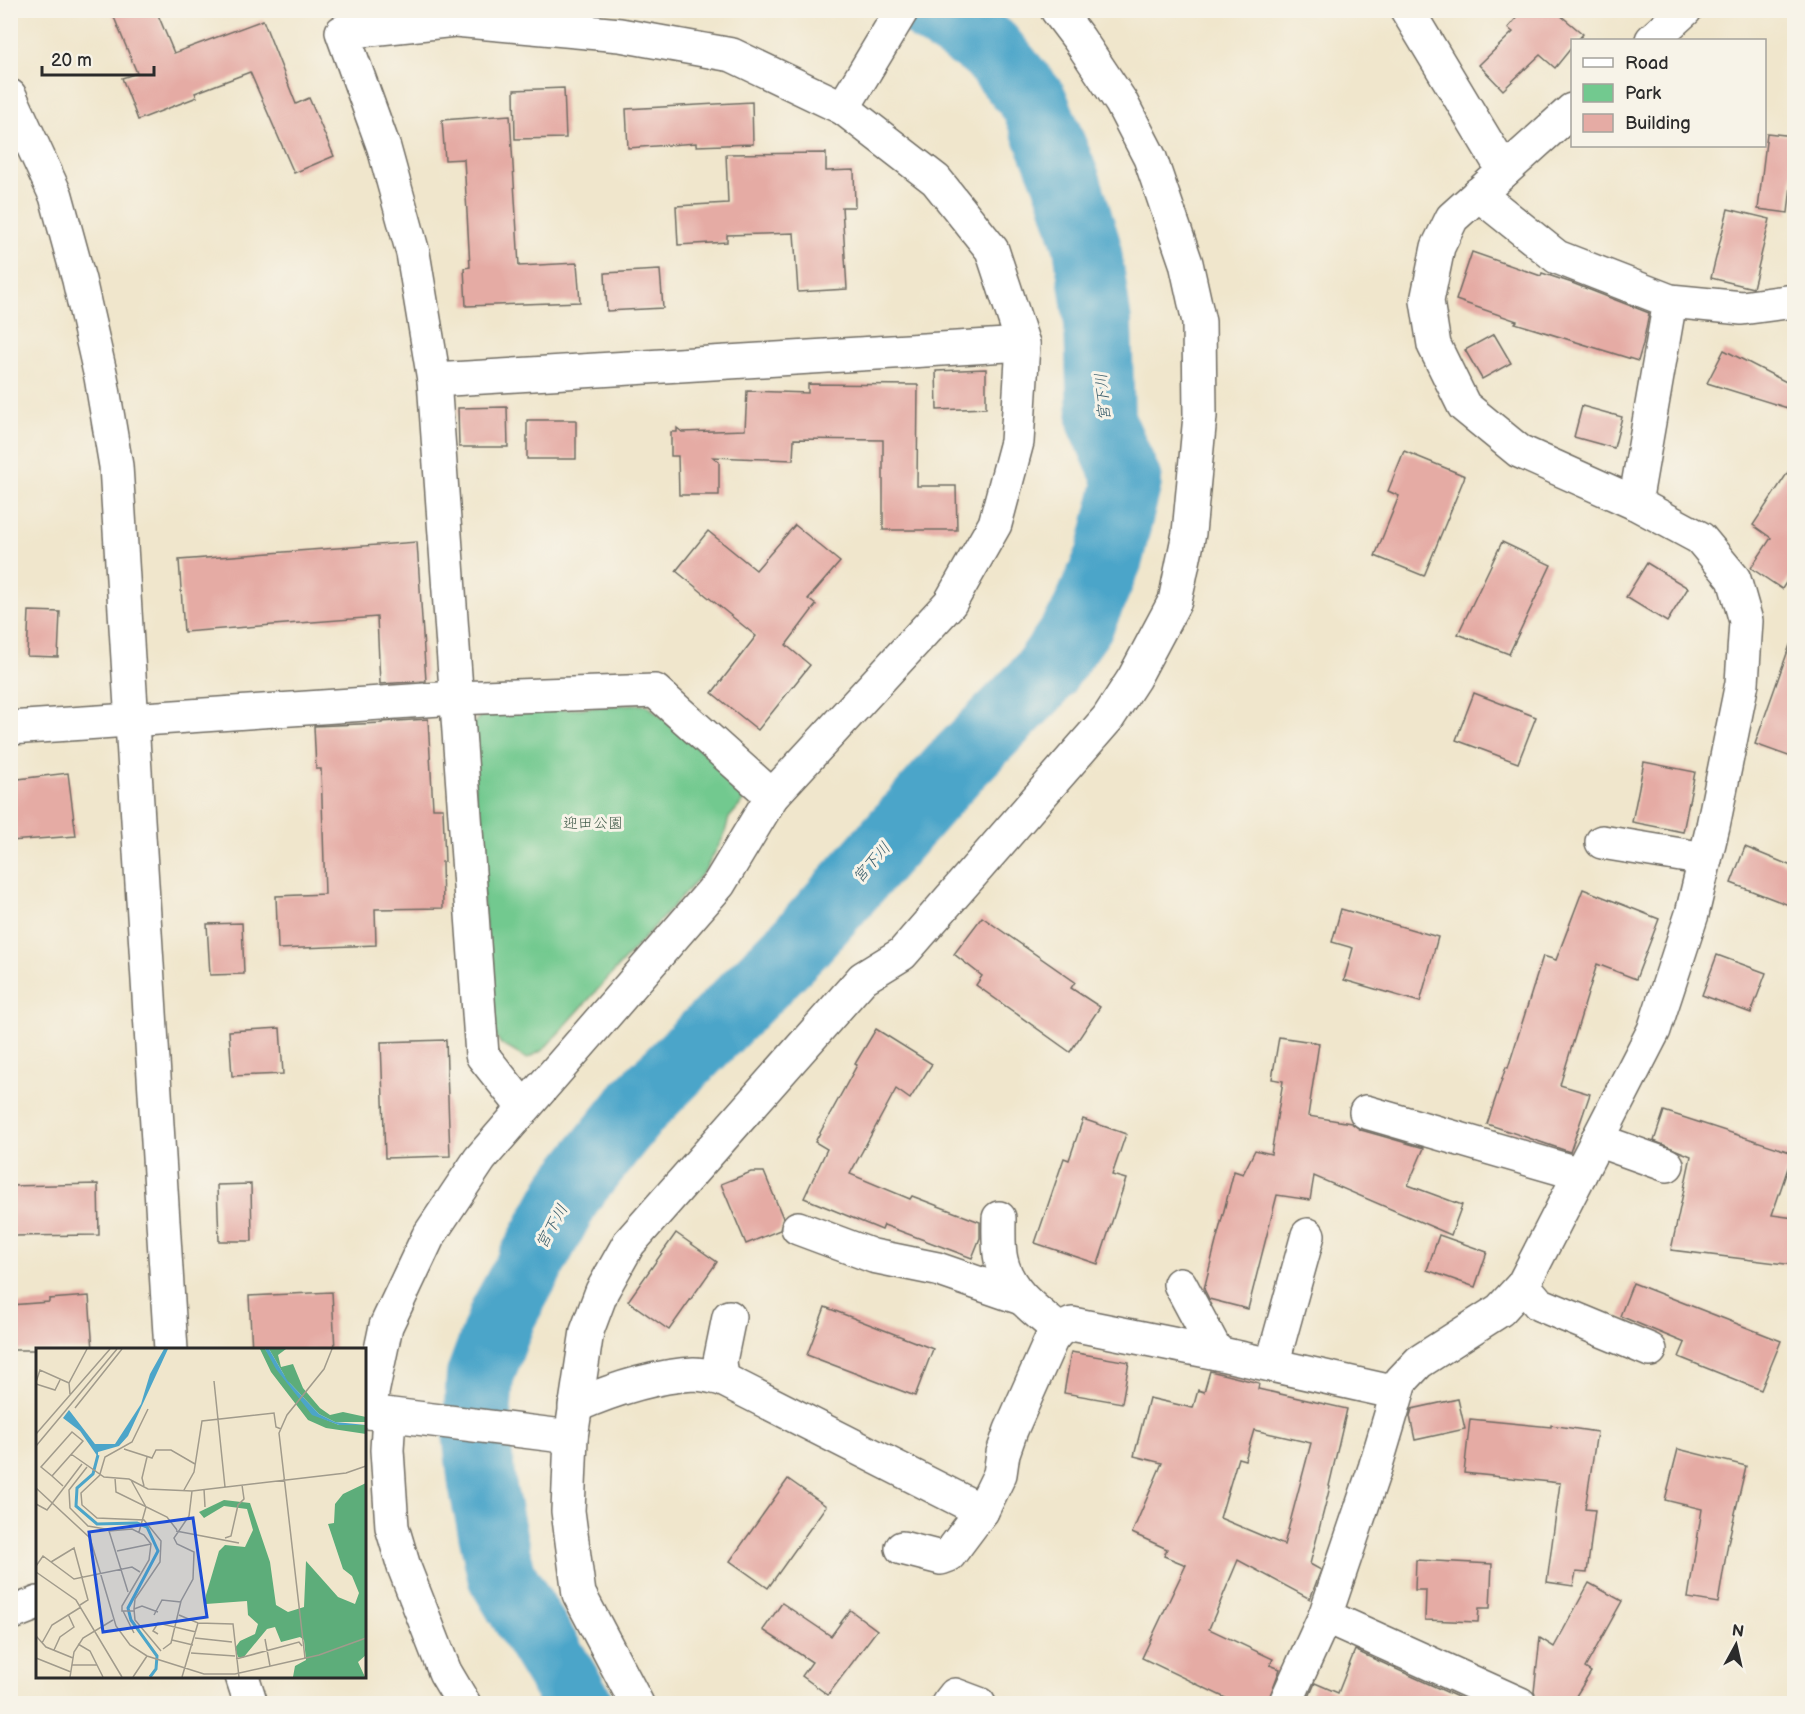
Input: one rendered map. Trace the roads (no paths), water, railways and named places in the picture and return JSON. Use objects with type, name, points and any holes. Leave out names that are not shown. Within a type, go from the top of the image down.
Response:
[{"type":"street","points":[[848,100],[902,10]]},
{"type":"street","points":[[637,1704],[579,1594],[568,1511],[568,1426],[587,1331],[602,1291],[629,1243],[863,978],[902,954],[1108,718],[1134,678],[1175,601],[1189,533],[1200,416],[1198,322],[1186,262],[1150,158],[1121,102],[1057,10]]},
{"type":"street","points":[[1407,10],[1504,171]]},
{"type":"street","points":[[1653,39],[1685,10]]},
{"type":"street","points":[[524,1108],[482,1055],[434,380],[413,253],[384,148],[342,32],[455,20],[621,35],[732,55],[848,100],[936,180],[992,250],[1023,344],[1017,442],[995,525],[950,603],[772,796],[719,884],[480,1159],[428,1237],[386,1326],[369,1412],[395,1416],[568,1426],[610,1391],[665,1378],[696,1374],[722,1379],[982,1511]]},
{"type":"street","points":[[10,96],[56,196],[79,280],[101,377],[116,466],[171,1348]]},
{"type":"street","points":[[1285,1704],[1325,1616],[1375,1468],[1401,1381],[1419,1362],[1500,1310],[1523,1285],[1654,1030],[1692,914],[1742,683],[1746,621],[1734,579],[1700,538],[1635,504],[1519,451],[1464,406],[1434,345],[1427,301],[1438,248],[1452,218],[1571,111]]},
{"type":"street","points":[[1478,194],[1557,256],[1670,301],[1742,308],[1794,301]]},
{"type":"street","points":[[1635,504],[1670,301]]},
{"type":"street","points":[[434,380],[1023,344]]},
{"type":"street","points":[[10,728],[455,698],[655,691],[772,796]]},
{"type":"street","points":[[1602,842],[1705,859]]},
{"type":"street","points":[[1366,1112],[1580,1174]]},
{"type":"street","points":[[1597,1140],[1667,1164]]},
{"type":"street","points":[[999,1218],[1000,1259],[1008,1280],[1022,1298],[1059,1330]]},
{"type":"street","points":[[798,1228],[873,1256],[937,1269],[1022,1298]]},
{"type":"street","points":[[1272,1365],[1308,1234]]},
{"type":"street","points":[[1180,1284],[1218,1353]]},
{"type":"street","points":[[1523,1285],[1539,1304],[1650,1350]]},
{"type":"street","points":[[722,1379],[720,1361],[729,1317]]},
{"type":"street","points":[[902,1548],[940,1558],[949,1555],[982,1511],[1000,1474],[1003,1453],[1028,1389],[1051,1340],[1059,1330],[1072,1324],[1218,1353],[1397,1393]]},
{"type":"street","points":[[395,1416],[387,1450],[392,1527],[404,1567],[445,1672],[464,1704]]},
{"type":"street","points":[[10,1614],[36,1604]]},
{"type":"street","points":[[1325,1616],[1520,1704]]},
{"type":"street","points":[[242,1678],[251,1704]]},
{"type":"street","points":[[948,1704],[955,1695],[979,1704]]},
{"type":"waterway","name":"宮下川","points":[[579,1704],[501,1575],[482,1484],[476,1432],[480,1376],[503,1314],[570,1191],[639,1105],[800,943],[956,766],[1037,684],[1081,622],[1109,558],[1128,481],[1101,420],[1098,323],[1087,246],[1068,185],[1034,102],[989,48],[930,10]]},
{"type":"park label","name":"迎田公園","points":[[593,823]]}]
